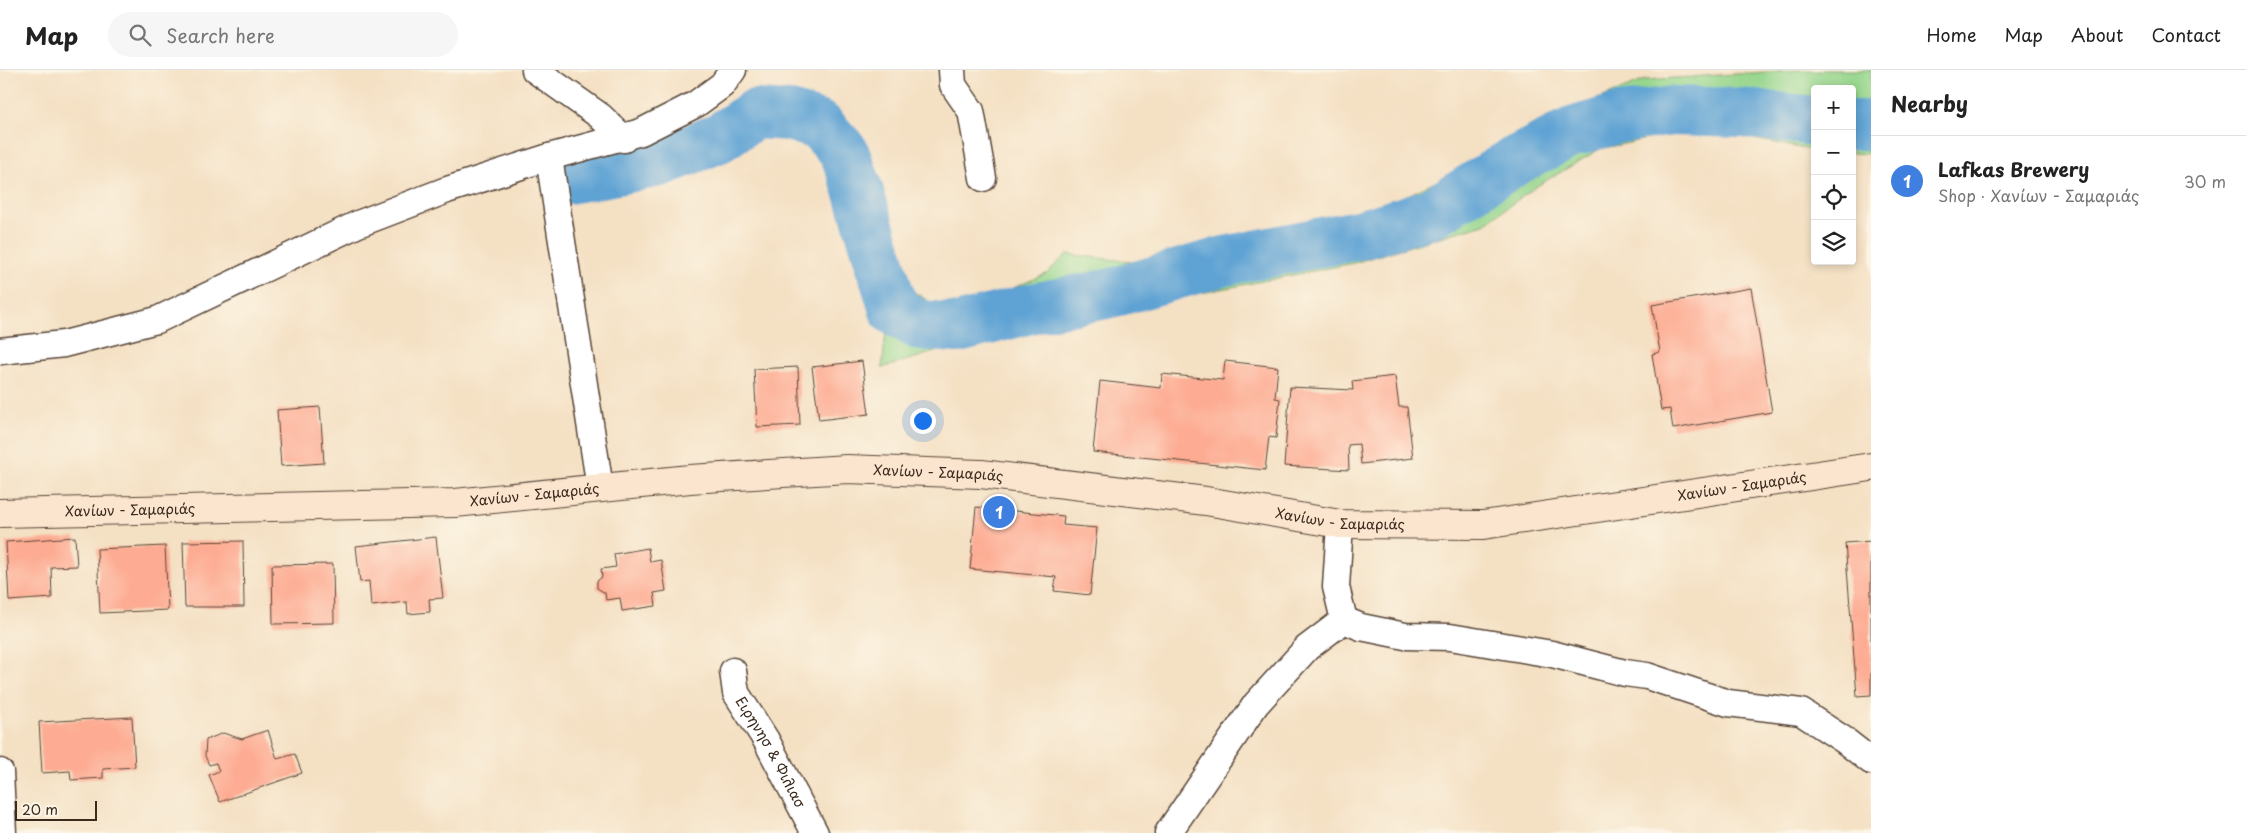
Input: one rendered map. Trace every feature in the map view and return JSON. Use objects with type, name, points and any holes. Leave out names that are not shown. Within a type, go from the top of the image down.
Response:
[{"type":"main road","name":"Χανίων - Σαμαριάς","points":[[0,513],[455,503],[690,479],[847,469],[981,474],[1206,501],[1340,524],[1483,525],[1871,467]]},
{"type":"street","points":[[535,70],[600,116],[624,138]]},
{"type":"street","points":[[0,351],[64,344],[157,320],[358,224],[447,190],[549,157],[641,132],[696,104],[722,86],[733,70]]},
{"type":"street","points":[[952,70],[953,85],[971,111],[983,178]]},
{"type":"street","points":[[549,157],[600,488]]},
{"type":"street","points":[[1340,524],[1336,587],[1344,620]]},
{"type":"street","points":[[1344,620],[1361,627],[1405,636],[1450,637],[1552,654],[1625,673],[1646,676],[1728,703],[1801,712],[1844,740],[1871,762]]},
{"type":"street","points":[[1168,833],[1256,704],[1307,648],[1344,620]]},
{"type":"street","name":"Ειρηνησ & Φιλιασ","points":[[733,671],[736,693],[766,740],[815,833]]},
{"type":"street","points":[[0,772],[3,833]]},
{"type":"green space","points":[[1796,70],[1871,70],[1871,154],[1856,153],[1856,85],[1811,85],[1811,150],[1700,128],[1600,149],[1537,186],[1484,224],[1354,263],[1110,311],[938,351],[882,368],[886,331],[859,223],[882,226],[902,284],[938,307],[987,299],[1046,274],[1067,254],[1141,263],[1388,204],[1461,170],[1578,107],[1645,80]]},
{"type":"building","points":[[1751,288],[1772,412],[1673,429],[1670,409],[1661,410],[1652,354],[1660,352],[1652,305]]},
{"type":"building","points":[[862,361],[869,414],[819,420],[812,367]]},
{"type":"building","points":[[1225,361],[1278,367],[1275,398],[1280,399],[1276,438],[1269,437],[1265,470],[1093,452],[1100,381],[1161,388],[1162,374],[1223,380]]},
{"type":"building","points":[[798,367],[800,425],[757,427],[754,369]]},
{"type":"building","points":[[1395,376],[1399,407],[1407,407],[1413,458],[1361,464],[1359,444],[1348,445],[1349,470],[1284,466],[1290,387],[1353,390],[1352,381]]},
{"type":"building","points":[[320,407],[324,463],[281,466],[277,410]]},
{"type":"building","points":[[976,507],[1064,516],[1063,525],[1097,528],[1090,595],[1054,591],[1056,577],[970,569]]},
{"type":"building","points":[[75,537],[77,566],[51,567],[52,598],[9,601],[6,542]]},
{"type":"building","points":[[436,537],[443,598],[429,599],[430,612],[408,614],[407,602],[371,606],[369,581],[360,582],[356,546]]},
{"type":"building","points":[[243,541],[244,607],[185,607],[183,542]]},
{"type":"building","points":[[1871,541],[1871,695],[1857,696],[1845,543]]},
{"type":"building","points":[[165,546],[168,610],[100,613],[97,549]]},
{"type":"building","points":[[648,548],[650,562],[661,560],[666,591],[654,593],[656,606],[622,611],[620,598],[606,600],[605,593],[597,588],[597,581],[602,577],[601,569],[616,567],[614,554]]},
{"type":"building","points":[[333,564],[334,623],[273,624],[272,565]]},
{"type":"building","points":[[132,717],[135,767],[103,769],[103,778],[71,780],[70,771],[42,773],[39,722]]},
{"type":"building","points":[[268,730],[277,759],[295,754],[302,773],[220,802],[209,775],[219,771],[216,763],[209,765],[205,756],[206,740],[223,733],[242,739]]},
{"type":"waterway","points":[[569,179],[660,162],[719,138],[755,114],[790,116],[820,126],[844,152],[857,186],[894,310],[919,325],[958,328],[1037,307],[1112,293],[1224,261],[1363,234],[1432,213],[1515,161],[1572,132],[1619,118],[1674,111],[1742,113],[1811,121]]},
{"type":"waterway","points":[[1856,125],[1871,125]]},
{"type":"place","name":"Lafkas Brewery","points":[[999,512]]}]
